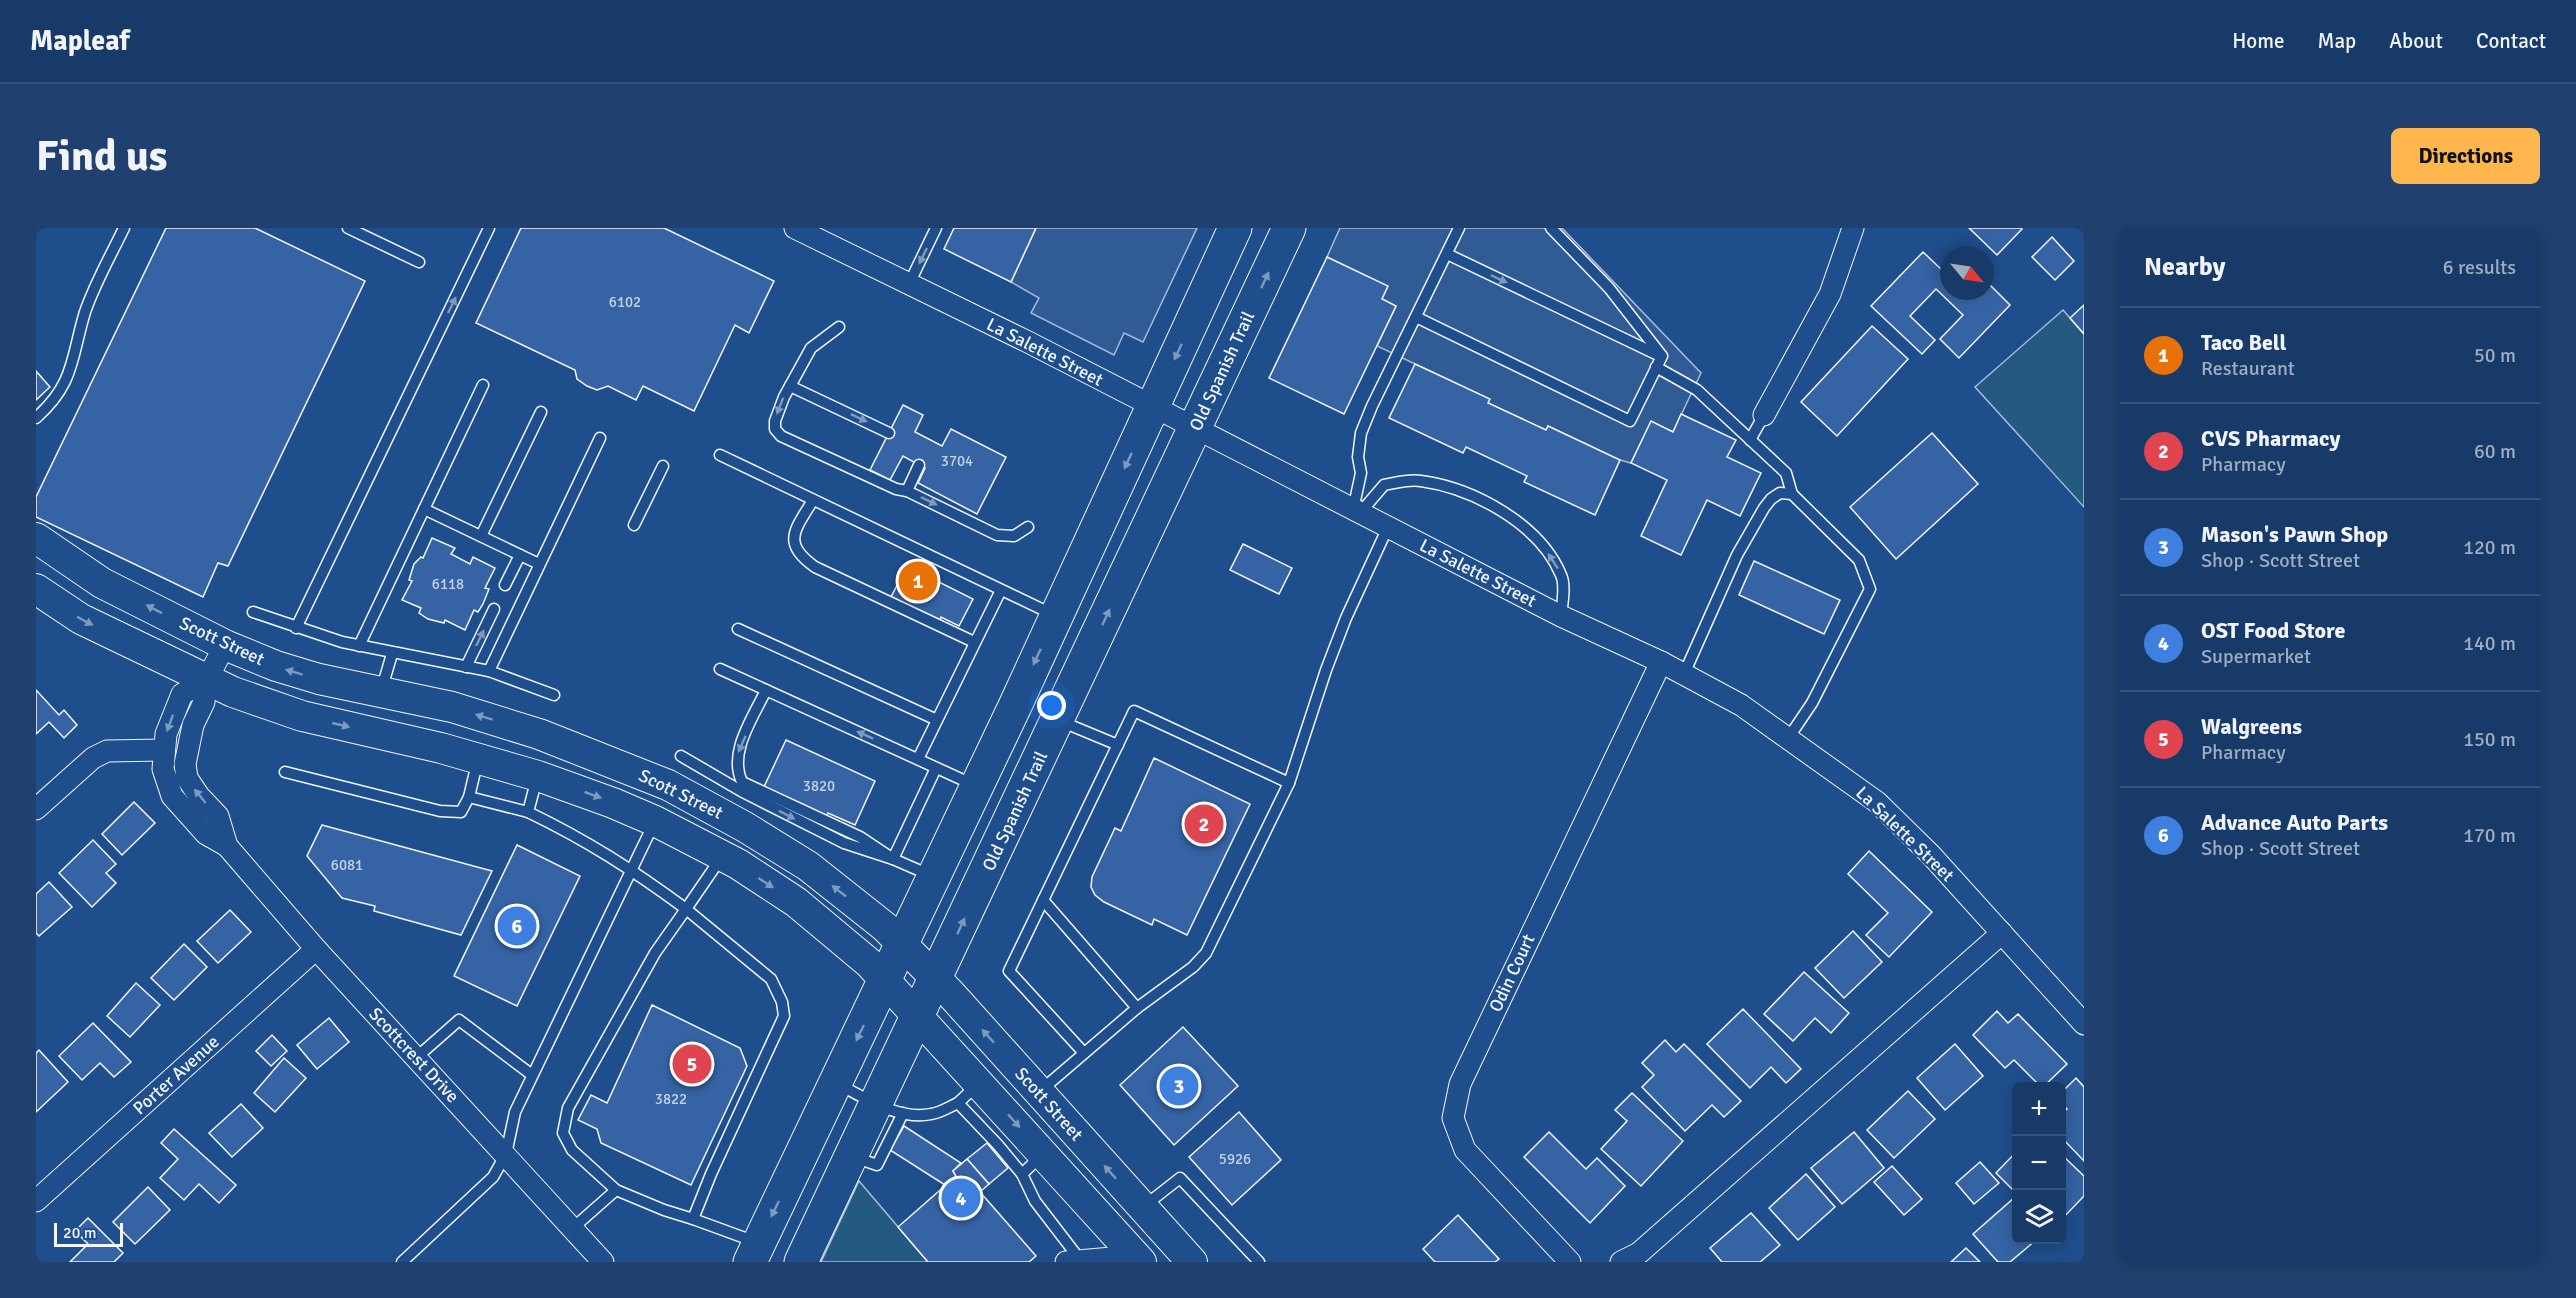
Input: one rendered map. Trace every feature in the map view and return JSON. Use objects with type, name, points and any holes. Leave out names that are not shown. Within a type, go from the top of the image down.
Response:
[{"type":"main road","points":[[752,1256],[1015,706],[1235,228]]},
{"type":"main road","name":"Old Spanish Trail","points":[[801,1262],[851,1156],[890,1108],[918,1016],[1289,228]]},
{"type":"main road","name":"Scott Street","points":[[36,538],[102,583],[225,645],[276,666],[319,679],[452,707],[539,734],[668,785],[745,826],[808,866],[885,927],[936,979],[1192,1262]]},
{"type":"main road","name":"Scott Street","points":[[36,589],[81,619],[206,681],[302,716],[441,747],[538,776],[655,821],[723,856],[796,902],[838,935],[885,980],[1138,1259]]},
{"type":"main road","points":[[1015,706],[1058,721]]},
{"type":"main road","points":[[538,776],[539,734]]},
{"type":"main road","points":[[1138,1259],[1162,1230]]},
{"type":"street","name":"La Salette Street","points":[[795,228],[1028,342],[1561,616],[1661,662],[1741,705],[1789,737],[1877,802],[1931,855],[2084,1024]]},
{"type":"street","points":[[1764,415],[1830,294],[1853,228]]},
{"type":"street","name":"Scottcrest Drive","points":[[225,645],[206,681],[204,702],[193,725],[185,764],[187,778],[199,796],[218,816],[227,846]]},
{"type":"street","name":"Odin Court","points":[[1570,1262],[1465,1150],[1454,1118],[1460,1084],[1661,662]]},
{"type":"street","name":"Scottcrest Drive","points":[[206,681],[182,694],[166,734],[163,750],[164,769],[172,796],[206,834],[227,846],[316,949],[603,1262]]},
{"type":"street","points":[[36,809],[93,758],[107,751],[163,750]]},
{"type":"street","points":[[1621,1262],[1639,1253],[2002,933]]},
{"type":"street","name":"Porter Avenue","points":[[36,1201],[316,949]]},
{"type":"street","points":[[1076,1261],[1138,1259]]},
{"type":"lane","points":[[36,418],[65,385],[73,363],[85,313],[124,228]]},
{"type":"lane","points":[[348,228],[419,262]]},
{"type":"lane","points":[[296,628],[489,228]]},
{"type":"lane","points":[[909,284],[936,228]]},
{"type":"lane","points":[[1357,512],[1361,433],[1459,228]]},
{"type":"lane","points":[[1551,228],[1609,288],[1662,356]]},
{"type":"lane","points":[[1447,254],[1662,356]]},
{"type":"lane","points":[[1416,317],[1630,421],[1662,356]]},
{"type":"lane","points":[[839,327],[812,348],[790,386],[775,421],[775,429],[781,436],[896,489],[907,491],[997,535],[1014,536],[1028,527]]},
{"type":"lane","points":[[1656,367],[1697,390],[1786,473],[1792,494],[1859,560],[1870,589],[1812,703],[1789,737]]},
{"type":"lane","points":[[358,646],[483,385]]},
{"type":"lane","points":[[790,386],[889,433]]},
{"type":"lane","points":[[480,536],[541,412]]},
{"type":"lane","points":[[1750,440],[1764,415]]},
{"type":"lane","points":[[489,671],[600,438]]},
{"type":"lane","points":[[720,455],[1056,616]]},
{"type":"lane","points":[[907,491],[919,465]]},
{"type":"lane","points":[[634,525],[663,466]]},
{"type":"lane","points":[[1357,512],[1384,484],[1418,480],[1456,488],[1492,504],[1525,528],[1550,555],[1563,577],[1561,616]]},
{"type":"lane","points":[[1684,674],[1737,555],[1764,508],[1780,493],[1792,494]]},
{"type":"lane","points":[[813,500],[794,533],[794,541],[802,558],[815,567],[974,642]]},
{"type":"lane","points":[[424,509],[539,564]]},
{"type":"lane","points":[[1039,1092],[1137,1008],[1193,968],[1206,953],[1288,783],[1346,618],[1388,527]]},
{"type":"lane","points":[[506,585],[520,555]]},
{"type":"lane","points":[[918,759],[1001,590]]},
{"type":"lane","points":[[466,667],[495,609]]},
{"type":"lane","points":[[253,612],[296,628],[358,646],[489,671],[554,695]]},
{"type":"lane","points":[[738,629],[937,720]]},
{"type":"lane","points":[[381,692],[392,654]]},
{"type":"lane","points":[[720,669],[977,786]]},
{"type":"lane","points":[[766,690],[738,752],[737,764],[742,782],[860,837],[893,859]]},
{"type":"lane","points":[[1084,1053],[1009,971],[1134,711],[1288,783]]},
{"type":"lane","points":[[1058,721],[1118,745]]},
{"type":"lane","points":[[681,756],[741,791],[844,843],[893,859],[934,876]]},
{"type":"lane","points":[[285,772],[440,811],[461,812],[469,797],[478,758]]},
{"type":"lane","points":[[893,859],[936,768]]},
{"type":"lane","points":[[528,812],[538,776]]},
{"type":"lane","points":[[469,797],[528,812],[577,836],[631,868],[687,909],[771,979],[782,1002],[784,1016],[711,1174],[693,1219]]},
{"type":"lane","points":[[402,1262],[493,1177],[506,1154],[515,1112],[655,821]]},
{"type":"lane","points":[[723,856],[655,953],[568,1108],[563,1133],[572,1150],[616,1190],[693,1219],[752,1256]]},
{"type":"lane","points":[[1043,900],[1137,1008]]},
{"type":"lane","points":[[417,1057],[459,1020],[532,1076]]},
{"type":"lane","points":[[836,1082],[911,1116],[932,1114],[958,1103],[979,1083]]},
{"type":"lane","points":[[958,1103],[1022,1174],[1035,1201],[1076,1261]]},
{"type":"lane","points":[[1022,1174],[1043,1154]]},
{"type":"lane","points":[[1143,1208],[1180,1178],[1259,1262]]},
{"type":"lane","points":[[573,1228],[616,1190]]},
{"type":"shaded area","points":[[1036,228],[1197,228],[1143,342],[1124,333],[1114,355],[1031,313],[1039,298],[1011,282]]},
{"type":"shaded area","points":[[1340,228],[1562,228],[1701,373],[1673,432],[1651,422],[1631,463],[1620,460],[1548,426],[1546,430],[1488,403],[1489,399],[1377,346],[1396,306],[1382,299],[1327,257]]},
{"type":"shaded area","points":[[2063,310],[2084,334],[2084,507],[1975,387]]},
{"type":"shaded area","points":[[859,1181],[928,1262],[821,1262]]},
{"type":"building","points":[[166,228],[255,228],[365,281],[228,566],[218,563],[203,597],[36,517],[36,497]]},
{"type":"building","points":[[521,228],[664,228],[774,281],[749,333],[735,325],[694,411],[643,386],[636,400],[608,386],[597,390],[587,386],[577,379],[575,370],[476,323]]},
{"type":"building","points":[[954,228],[1036,228],[1011,282],[944,249]]},
{"type":"building","points":[[1969,228],[2022,229],[1997,255],[1994,252],[1994,246],[1988,246]]},
{"type":"building","points":[[2052,237],[2074,261],[2055,280],[2032,257]]},
{"type":"building","points":[[1923,252],[1940,268],[1940,293],[1936,289],[1910,316],[1935,340],[1922,354],[1871,306]]},
{"type":"building","points":[[1327,257],[1388,286],[1382,299],[1396,306],[1344,414],[1269,378]]},
{"type":"building","points":[[1994,289],[2010,305],[1959,358],[1940,339],[1963,315],[1947,300],[1994,300]]},
{"type":"building","points":[[2084,305],[2084,334],[2070,318]]},
{"type":"building","points":[[1872,326],[1908,359],[1837,436],[1801,402]]},
{"type":"building","points":[[1415,364],[1490,399],[1488,403],[1546,430],[1548,426],[1620,460],[1595,515],[1524,482],[1527,476],[1466,447],[1463,453],[1389,418]]},
{"type":"building","points":[[36,371],[50,387],[36,400]]},
{"type":"building","points":[[903,405],[923,415],[915,432],[942,446],[951,429],[1006,457],[977,514],[918,483],[925,468],[903,456],[890,480],[870,470]]},
{"type":"building","points":[[1681,414],[1736,440],[1727,457],[1761,473],[1740,516],[1707,500],[1681,555],[1641,536],[1667,480],[1631,463],[1651,421],[1673,432]]},
{"type":"building","points":[[1932,433],[1978,484],[1896,559],[1850,507]]},
{"type":"building","points":[[432,538],[455,548],[451,554],[470,564],[473,557],[495,568],[485,588],[489,589],[483,604],[478,612],[474,610],[465,630],[445,620],[444,623],[428,619],[419,613],[421,608],[402,600],[412,581],[409,580],[414,564],[421,557],[423,558]]},
{"type":"building","points":[[1243,544],[1292,568],[1279,594],[1230,570]]},
{"type":"building","points":[[1754,561],[1840,600],[1824,634],[1739,595]]},
{"type":"building","points":[[907,566],[973,599],[959,626],[941,617],[940,621],[891,597]]},
{"type":"building","points":[[36,690],[59,715],[64,710],[77,725],[64,738],[49,722],[36,734]]},
{"type":"building","points":[[786,740],[875,781],[855,825],[828,813],[825,819],[762,791]]},
{"type":"building","points":[[1154,758],[1250,804],[1187,935],[1154,919],[1152,925],[1104,902],[1095,895],[1091,887],[1092,877],[1115,828],[1121,831]]},
{"type":"building","points":[[134,802],[155,823],[122,855],[102,834]]},
{"type":"building","points":[[322,825],[492,871],[461,935],[374,911],[375,906],[342,898],[307,856]]},
{"type":"building","points":[[93,840],[116,864],[106,873],[116,883],[92,907],[59,873]]},
{"type":"building","points":[[517,845],[580,876],[517,1006],[454,976]]},
{"type":"building","points":[[1869,851],[1932,912],[1889,957],[1866,935],[1888,913],[1848,874]]},
{"type":"building","points":[[49,882],[72,907],[39,936],[36,933],[36,894]]},
{"type":"building","points":[[230,910],[251,932],[218,963],[197,941]]},
{"type":"building","points":[[1853,931],[1882,962],[1844,998],[1815,968]]},
{"type":"building","points":[[184,944],[207,967],[174,1000],[151,978]]},
{"type":"building","points":[[1804,972],[1849,1013],[1831,1033],[1815,1018],[1793,1041],[1764,1014]]},
{"type":"building","points":[[136,983],[160,1005],[130,1037],[107,1016]]},
{"type":"building","points":[[652,1005],[740,1048],[747,1066],[691,1185],[601,1143],[597,1129],[578,1120],[591,1095],[607,1103]]},
{"type":"building","points":[[1743,1009],[1801,1069],[1786,1083],[1771,1067],[1750,1088],[1707,1044]]},
{"type":"building","points":[[1997,1011],[2008,1023],[2018,1014],[2067,1064],[2048,1082],[2036,1082],[2014,1060],[2005,1068],[1973,1035]]},
{"type":"building","points":[[329,1018],[349,1042],[317,1069],[297,1045]]},
{"type":"building","points":[[93,1023],[131,1062],[114,1077],[100,1063],[82,1080],[59,1056]]},
{"type":"building","points":[[1183,1027],[1238,1086],[1174,1145],[1120,1085]]},
{"type":"building","points":[[272,1035],[287,1051],[271,1066],[256,1051]]},
{"type":"building","points":[[1665,1040],[1676,1052],[1684,1044],[1741,1101],[1724,1117],[1712,1105],[1685,1131],[1642,1087],[1654,1075],[1642,1063]]},
{"type":"building","points":[[1955,1044],[1983,1076],[1945,1110],[1917,1078]]},
{"type":"building","points":[[39,1050],[68,1082],[36,1112],[36,1053]]},
{"type":"building","points":[[284,1058],[306,1078],[275,1112],[254,1093]]},
{"type":"building","points":[[2076,1078],[2084,1087],[2084,1161],[2066,1142],[2066,1088]]},
{"type":"building","points":[[1908,1091],[1935,1119],[1894,1158],[1867,1130]]},
{"type":"building","points":[[1632,1093],[1683,1141],[1641,1186],[1601,1149],[1627,1121],[1615,1110]]},
{"type":"building","points":[[241,1104],[263,1128],[232,1157],[209,1133]]},
{"type":"building","points":[[1239,1112],[1281,1160],[1232,1205],[1189,1157]]},
{"type":"building","points":[[904,1126],[961,1163],[953,1171],[956,1176],[945,1185],[890,1150]]},
{"type":"building","points":[[174,1129],[236,1185],[219,1203],[199,1184],[184,1200],[160,1178],[178,1159],[161,1143]]},
{"type":"building","points":[[1549,1132],[1586,1169],[1597,1158],[1625,1186],[1590,1223],[1524,1157]]},
{"type":"building","points":[[1854,1132],[1884,1168],[1842,1204],[1811,1168]]},
{"type":"building","points":[[987,1143],[1008,1168],[989,1184],[967,1159]]},
{"type":"building","points":[[2012,1156],[2012,1189],[1996,1173]]},
{"type":"building","points":[[967,1159],[989,1184],[980,1192],[1036,1256],[1029,1262],[928,1262],[898,1227],[956,1176],[953,1171]]},
{"type":"building","points":[[2066,1159],[2084,1176],[2084,1196],[2066,1215]]},
{"type":"building","points":[[1980,1162],[1999,1183],[1974,1204],[1956,1183]]},
{"type":"building","points":[[1892,1166],[1922,1199],[1904,1215],[1874,1182]]},
{"type":"building","points":[[1806,1174],[1835,1207],[1798,1240],[1769,1208]]},
{"type":"building","points":[[148,1187],[170,1210],[135,1244],[113,1222]]},
{"type":"building","points":[[2012,1200],[2012,1244],[2031,1244],[2010,1262],[1998,1262],[1973,1234]]},
{"type":"building","points":[[1751,1213],[1780,1245],[1760,1262],[1722,1262],[1710,1248]]},
{"type":"building","points":[[1458,1215],[1499,1259],[1495,1262],[1435,1262],[1423,1249]]},
{"type":"building","points":[[88,1218],[123,1253],[114,1262],[70,1262],[88,1244],[75,1231]]},
{"type":"building","points":[[1966,1248],[1980,1262],[1951,1262]]},
{"type":"place","name":"Taco Bell","points":[[918,581]]},
{"type":"place","name":"CVS Pharmacy","points":[[1204,824]]},
{"type":"place","name":"Advance Auto Parts","points":[[517,926]]},
{"type":"place","name":"Walgreens","points":[[692,1064]]},
{"type":"place","name":"Mason's Pawn Shop","points":[[1179,1086]]},
{"type":"place","name":"OST Food Store","points":[[961,1198]]}]
